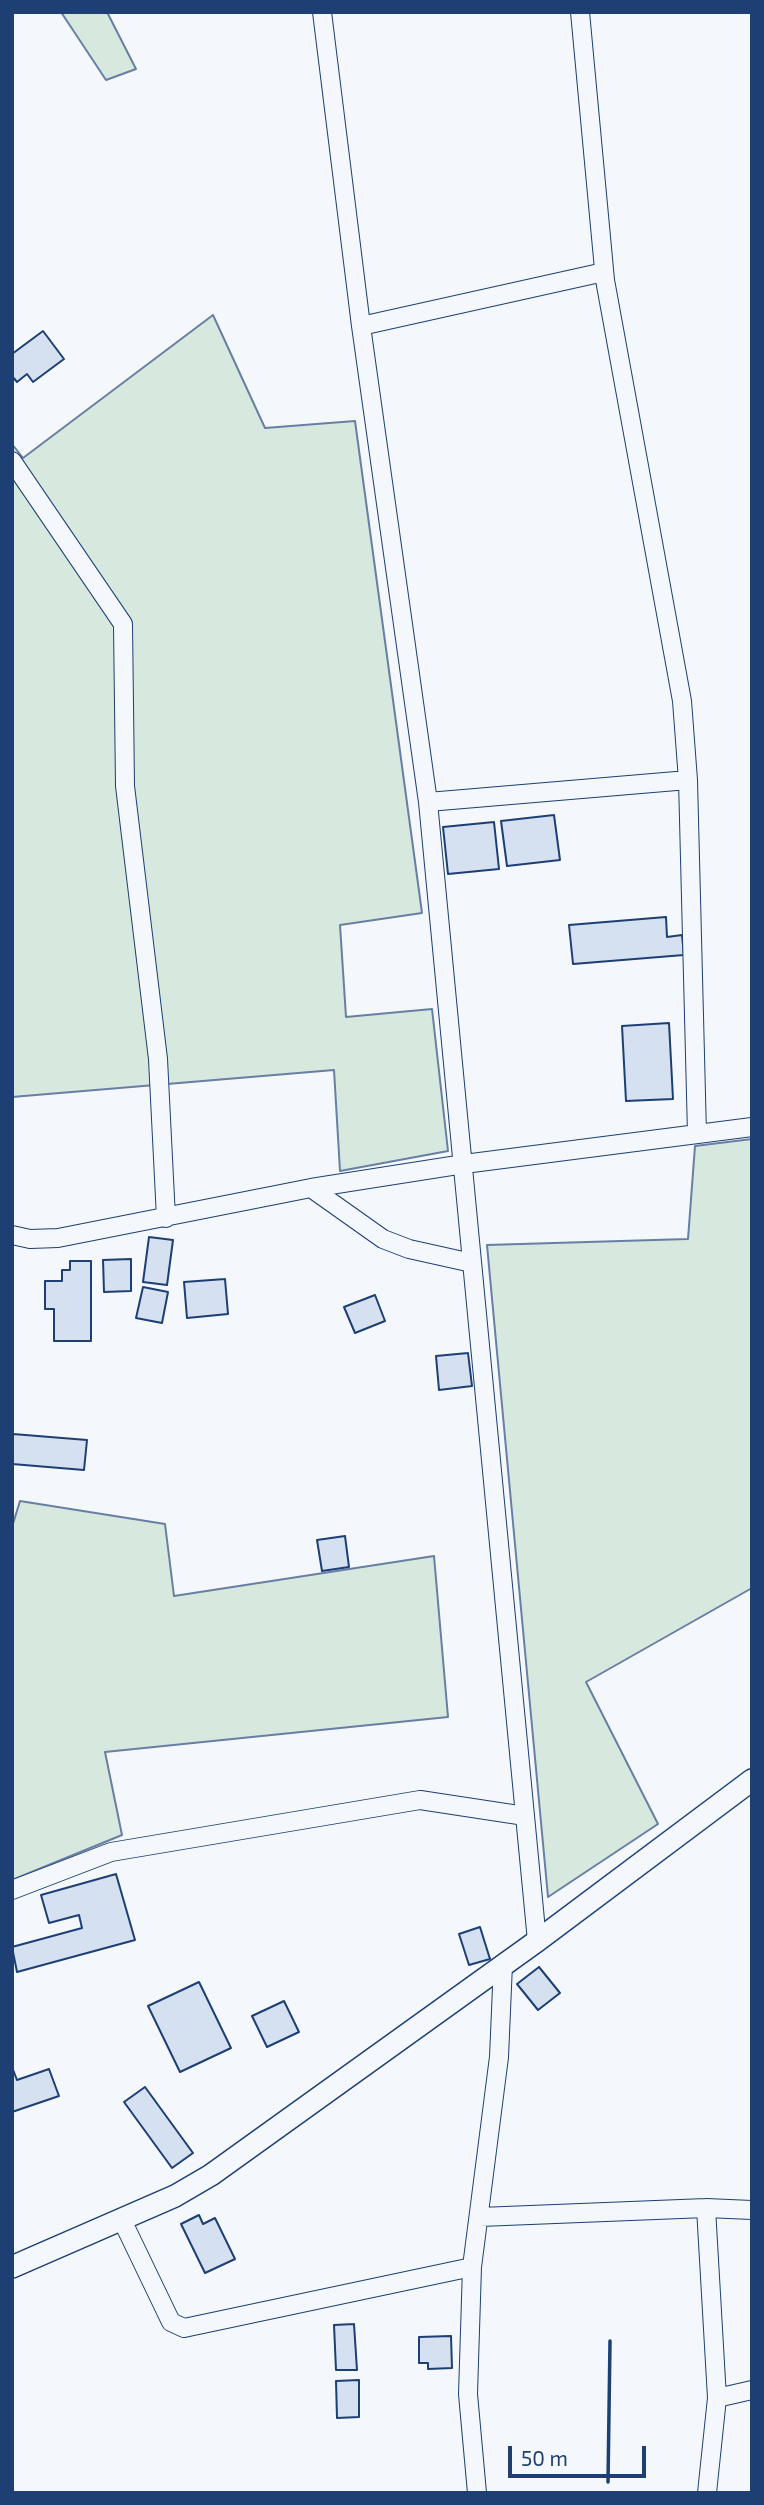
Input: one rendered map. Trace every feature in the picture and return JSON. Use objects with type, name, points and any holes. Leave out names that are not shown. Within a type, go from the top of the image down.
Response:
[{"type":"street","points":[[322,12],[361,326],[428,802],[537,1941]]},
{"type":"street","points":[[580,12],[604,272],[682,701],[688,780],[697,1134]]},
{"type":"street","points":[[361,326],[604,272]]},
{"type":"street","points":[[12,461],[123,625],[125,786],[158,1059],[166,1219]]},
{"type":"street","points":[[428,802],[663,779],[688,780]]},
{"type":"street","points":[[12,1235],[30,1239],[58,1238],[166,1219],[311,1188],[464,1164],[752,1127]]},
{"type":"street","points":[[311,1188],[383,1239],[409,1249],[472,1263]]},
{"type":"street","points":[[12,2267],[122,2220],[211,2175],[537,1941],[752,1780]]},
{"type":"street","points":[[12,1890],[111,1852],[420,1800],[525,1816]]},
{"type":"street","points":[[477,2493],[467,2394],[472,2267],[499,2057],[503,1964]]},
{"type":"street","points":[[480,2217],[706,2208],[752,2210]]},
{"type":"street","points":[[706,2208],[717,2398],[707,2493]]},
{"type":"street","points":[[122,2220],[171,2322],[184,2328],[472,2267]]},
{"type":"street","points":[[717,2398],[752,2390]]},
{"type":"shaded area","points":[[61,12],[107,12],[136,69],[106,80]]},
{"type":"shaded area","points":[[213,315],[265,428],[355,421],[422,913],[340,925],[346,1017],[432,1009],[448,1151],[340,1171],[334,1070],[12,1097],[12,444],[23,458]]},
{"type":"shaded area","points":[[752,1139],[752,1588],[586,1682],[658,1824],[548,1897],[487,1245],[688,1239],[695,1146]]},
{"type":"shaded area","points":[[20,1501],[165,1524],[174,1596],[434,1556],[448,1717],[105,1752],[122,1835],[12,1880],[12,1527]]},
{"type":"building","points":[[43,331],[64,359],[33,382],[27,374],[17,382],[12,376],[12,354]]},
{"type":"building","points":[[554,815],[560,860],[507,866],[501,821]]},
{"type":"building","points":[[494,822],[499,869],[448,874],[443,827]]},
{"type":"building","points":[[666,917],[667,937],[682,935],[684,955],[573,964],[569,925]]},
{"type":"building","points":[[669,1023],[673,1099],[626,1101],[622,1026]]},
{"type":"building","points":[[149,1237],[173,1240],[167,1285],[143,1282]]},
{"type":"building","points":[[131,1259],[131,1291],[104,1292],[103,1260]]},
{"type":"building","points":[[70,1261],[91,1261],[91,1341],[54,1341],[54,1309],[45,1309],[45,1281],[62,1281],[62,1270],[70,1270]]},
{"type":"building","points":[[225,1279],[228,1314],[187,1318],[184,1282]]},
{"type":"building","points":[[143,1287],[168,1292],[162,1323],[136,1318]]},
{"type":"building","points":[[375,1295],[385,1321],[355,1333],[344,1307]]},
{"type":"building","points":[[468,1353],[472,1386],[439,1390],[436,1356]]},
{"type":"building","points":[[13,1434],[87,1440],[84,1470],[12,1464]]},
{"type":"building","points":[[345,1536],[349,1567],[322,1571],[317,1540]]},
{"type":"building","points":[[116,1874],[135,1940],[17,1972],[12,1947],[82,1928],[79,1915],[49,1923],[41,1895]]},
{"type":"building","points":[[480,1927],[490,1959],[469,1965],[459,1934]]},
{"type":"building","points":[[539,1967],[560,1993],[538,2010],[517,1984]]},
{"type":"building","points":[[199,1982],[231,2048],[180,2072],[148,2006]]},
{"type":"building","points":[[284,2001],[299,2032],[267,2047],[252,2016]]},
{"type":"building","points":[[12,2067],[17,2080],[49,2069],[59,2096],[12,2112]]},
{"type":"building","points":[[145,2087],[193,2153],[172,2168],[124,2102]]},
{"type":"building","points":[[199,2215],[203,2224],[215,2218],[235,2259],[205,2273],[181,2224]]},
{"type":"building","points":[[354,2324],[357,2370],[336,2370],[334,2325]]},
{"type":"building","points":[[451,2336],[452,2368],[428,2369],[428,2363],[419,2363],[419,2337]]},
{"type":"building","points":[[359,2380],[359,2417],[337,2418],[336,2381]]},
{"type":"wall","points":[[608,2482],[610,2341]]}]
